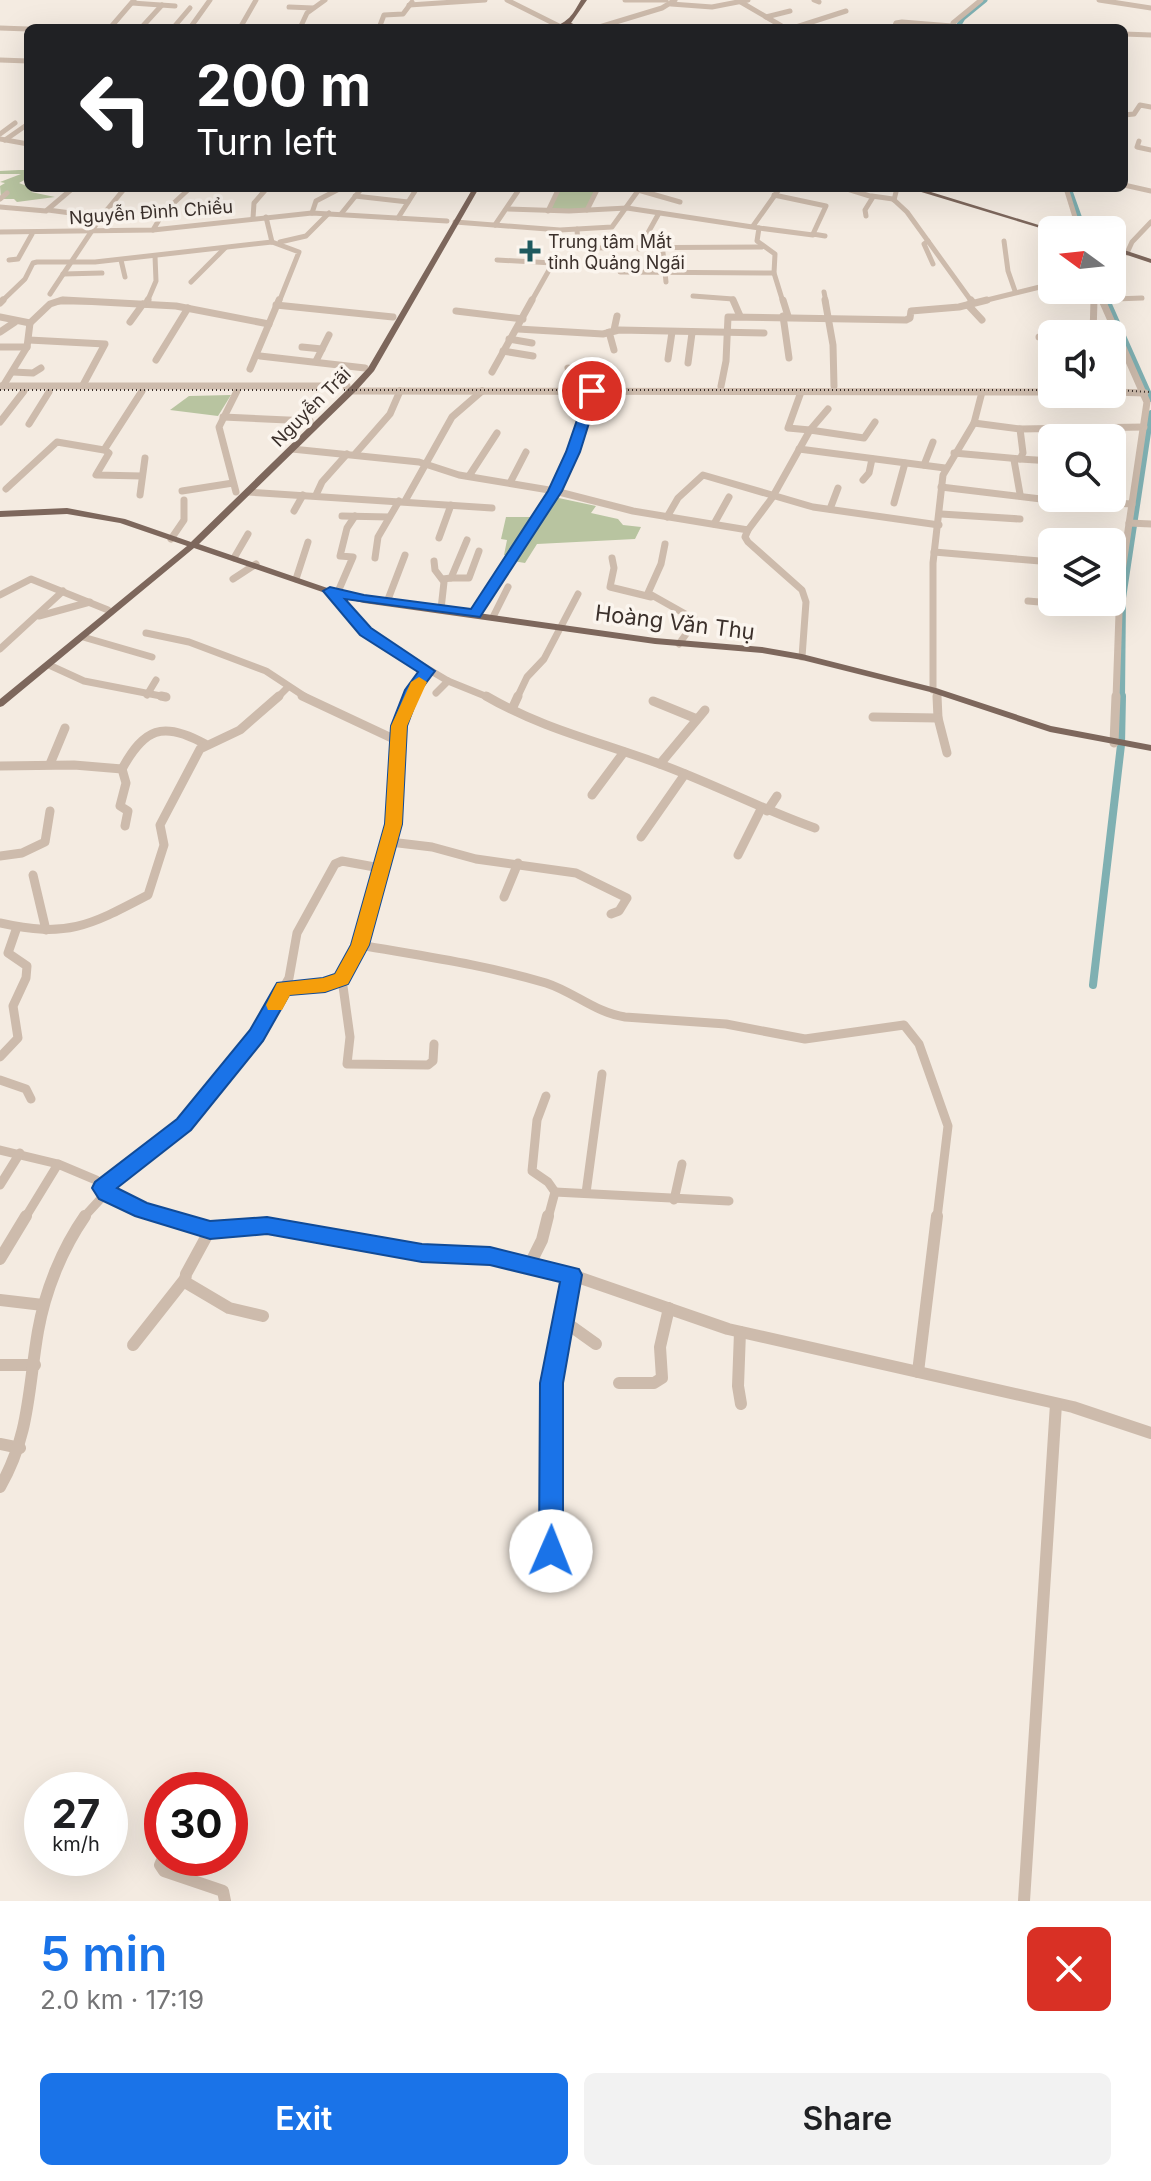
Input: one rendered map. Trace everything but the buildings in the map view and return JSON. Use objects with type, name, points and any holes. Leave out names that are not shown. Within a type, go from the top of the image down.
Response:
[{"type":"main road","points":[[564,24],[572,20],[587,0]]},
{"type":"main road","points":[[579,24],[587,0]]},
{"type":"main road","name":"Nguyễn Trãi","points":[[189,545],[248,492],[258,476],[310,421],[371,369],[467,192]]},
{"type":"main road","name":"Nguyễn Trãi","points":[[451,222],[473,192]]},
{"type":"main road","points":[[924,192],[1038,226]]},
{"type":"main road","points":[[1127,253],[1151,261]]},
{"type":"main road","name":"Nguyễn Trãi","points":[[189,545],[236,492],[292,449],[349,388],[365,368],[407,298]]},
{"type":"main road","name":"Hoàng Văn Thụ","points":[[0,514],[67,511],[122,521],[333,592],[387,602],[679,644],[762,650],[802,657],[935,691],[1050,729],[1151,748]]},
{"type":"main road","points":[[0,696],[189,545]]},
{"type":"main road","points":[[0,704],[83,637],[110,611]]},
{"type":"street","points":[[193,24],[210,0]]},
{"type":"street","points":[[242,24],[256,0]]},
{"type":"street","points":[[303,24],[313,8],[325,0]]},
{"type":"street","points":[[381,24],[384,15],[403,14],[411,3],[485,0]]},
{"type":"street","points":[[507,0],[556,24]]},
{"type":"street","points":[[625,0],[670,1],[712,7],[748,0]]},
{"type":"street","points":[[955,24],[981,0]]},
{"type":"street","points":[[1099,0],[1151,8]]},
{"type":"street","points":[[607,24],[670,1]]},
{"type":"street","points":[[738,1],[778,24]]},
{"type":"street","points":[[114,24],[133,2],[175,6]]},
{"type":"street","points":[[145,24],[162,5]]},
{"type":"street","points":[[289,7],[313,8]]},
{"type":"street","points":[[176,24],[190,8]]},
{"type":"street","points":[[766,17],[790,11]]},
{"type":"street","points":[[805,24],[846,11]]},
{"type":"street","points":[[930,24],[934,14]]},
{"type":"street","points":[[0,28],[24,29]]},
{"type":"street","points":[[1128,34],[1151,35]]},
{"type":"street","points":[[1136,34],[1138,42]]},
{"type":"street","points":[[0,60],[24,61]]},
{"type":"street","points":[[1128,115],[1134,114],[1140,105],[1151,107]]},
{"type":"street","points":[[2,137],[15,123]]},
{"type":"street","points":[[2,137],[24,126]]},
{"type":"street","points":[[2,137],[24,143]]},
{"type":"street","points":[[1139,141],[1137,147],[1151,150]]},
{"type":"street","points":[[1128,186],[1151,191]]},
{"type":"street","points":[[48,210],[68,192]]},
{"type":"street","points":[[50,294],[101,217],[122,192]]},
{"type":"street","points":[[153,230],[163,213],[186,192]]},
{"type":"street","points":[[253,218],[254,203],[264,192]]},
{"type":"street","points":[[312,213],[318,200],[335,192]]},
{"type":"street","points":[[341,214],[358,192]]},
{"type":"street","points":[[398,218],[414,192]]},
{"type":"street","points":[[495,225],[518,192]]},
{"type":"street","points":[[548,211],[557,192]]},
{"type":"street","points":[[587,210],[596,192]]},
{"type":"street","points":[[627,208],[637,192]]},
{"type":"street","points":[[648,192],[680,202]]},
{"type":"street","points":[[777,192],[756,227],[757,241],[775,254],[774,273],[786,316],[789,358]]},
{"type":"street","points":[[858,192],[894,200],[915,221],[982,320]]},
{"type":"street","points":[[894,200],[896,192]]},
{"type":"street","points":[[1067,192],[1075,216]]},
{"type":"street","points":[[0,199],[7,193]]},
{"type":"street","points":[[774,195],[827,206],[813,235]]},
{"type":"street","points":[[355,196],[408,202]]},
{"type":"street","points":[[866,216],[872,196]]},
{"type":"street","points":[[803,213],[809,202]]},
{"type":"street","points":[[0,207],[101,217]]},
{"type":"street","points":[[508,209],[627,208],[825,236]]},
{"type":"street","name":"Nguyễn Đình Chiểu","points":[[0,232],[32,234],[153,230],[312,213],[577,229],[612,227],[627,208]]},
{"type":"street","points":[[0,303],[25,279],[33,263],[121,260],[274,242],[303,237],[329,213]]},
{"type":"street","points":[[639,249],[659,213]]},
{"type":"street","points":[[266,217],[274,242]]},
{"type":"street","points":[[1127,253],[1132,242],[1151,222]]},
{"type":"street","points":[[577,229],[577,243],[582,248],[762,247]]},
{"type":"street","points":[[661,233],[666,282]]},
{"type":"street","points":[[9,260],[18,259],[32,234]]},
{"type":"street","points":[[928,241],[924,244],[933,264]]},
{"type":"street","points":[[1004,241],[1008,271],[1015,291]]},
{"type":"street","points":[[250,369],[260,356],[276,305],[291,278],[299,252],[274,242]]},
{"type":"street","points":[[191,282],[197,271],[225,248]]},
{"type":"street","points":[[130,322],[145,304],[156,281],[155,256]]},
{"type":"street","points":[[121,260],[125,277]]},
{"type":"street","points":[[492,372],[553,262],[497,260]]},
{"type":"street","points":[[620,272],[774,273]]},
{"type":"street","points":[[63,274],[102,273]]},
{"type":"street","points":[[0,287],[14,289]]},
{"type":"street","points":[[721,386],[729,333],[728,317],[906,320],[910,318],[911,311],[971,304],[1038,287]]},
{"type":"street","points":[[824,292],[833,345],[834,386]]},
{"type":"street","points":[[693,296],[733,299],[740,316]]},
{"type":"street","points":[[1126,299],[1142,298]]},
{"type":"street","points":[[1,388],[28,344],[30,323],[50,304],[62,300],[188,308],[269,324]]},
{"type":"street","points":[[1108,304],[1147,402],[1126,549]]},
{"type":"street","points":[[276,305],[393,317]]},
{"type":"street","points":[[156,360],[188,308]]},
{"type":"street","points":[[456,311],[523,319]]},
{"type":"street","points":[[614,350],[612,331],[617,316]]},
{"type":"street","points":[[0,317],[30,323]]},
{"type":"street","points":[[0,332],[15,322]]},
{"type":"street","points":[[518,329],[764,333]]},
{"type":"street","points":[[668,359],[672,332]]},
{"type":"street","points":[[688,363],[692,333]]},
{"type":"street","points":[[316,361],[329,335]]},
{"type":"street","points":[[509,339],[532,343]]},
{"type":"street","points":[[0,347],[28,344],[106,345],[83,385]]},
{"type":"street","points":[[302,347],[322,349]]},
{"type":"street","points":[[503,351],[533,356]]},
{"type":"street","points":[[260,356],[365,368]]},
{"type":"street","points":[[13,372],[33,373],[41,368]]},
{"type":"street","points":[[475,614],[555,491],[573,452],[588,388],[583,376],[570,373],[568,368]]},
{"type":"street","points":[[1,388],[83,385],[801,392],[1038,390]]},
{"type":"street","points":[[1,388],[49,392],[349,388],[482,391],[721,386],[1038,390]]},
{"type":"street","points":[[1126,390],[1143,389]]},
{"type":"street","points":[[0,422],[24,391]]},
{"type":"street","points":[[104,450],[142,391]]},
{"type":"street","points":[[236,492],[219,427],[237,391]]},
{"type":"street","points":[[316,495],[322,482],[390,414],[400,391]]},
{"type":"street","points":[[375,558],[378,537],[428,465],[452,417],[482,391]]},
{"type":"street","points":[[29,424],[49,392]]},
{"type":"street","points":[[801,392],[788,428],[864,438],[875,422]]},
{"type":"street","points":[[947,753],[935,691],[934,552],[945,468],[974,423],[982,392]]},
{"type":"street","points":[[802,657],[806,602],[802,590],[745,537],[772,498],[810,430],[828,409]]},
{"type":"street","points":[[223,417],[310,421]]},
{"type":"street","points":[[974,423],[1020,429],[1144,427]]},
{"type":"street","points":[[1020,429],[1023,453],[1017,459],[1020,494]]},
{"type":"street","points":[[469,476],[497,433]]},
{"type":"street","points":[[6,489],[57,442],[109,453],[96,475],[142,476]]},
{"type":"street","points":[[924,465],[933,442]]},
{"type":"street","points":[[292,449],[428,465],[667,517],[748,530]]},
{"type":"street","points":[[799,449],[945,468]]},
{"type":"street","points":[[510,483],[526,452]]},
{"type":"street","points":[[954,453],[1038,460]]},
{"type":"street","points":[[980,469],[981,457]]},
{"type":"street","points":[[140,495],[145,458]]},
{"type":"street","points":[[863,480],[869,473],[872,459]]},
{"type":"street","points":[[894,503],[905,463]]},
{"type":"street","points":[[667,517],[678,498],[700,475],[730,479],[738,487],[772,498],[900,522],[939,525]]},
{"type":"street","points":[[171,539],[184,520],[183,496],[233,483]]},
{"type":"street","points":[[941,487],[1038,496]]},
{"type":"street","points":[[830,509],[838,488]]},
{"type":"street","points":[[248,492],[492,508]]},
{"type":"street","points":[[294,511],[303,495]]},
{"type":"street","points":[[714,524],[729,497]]},
{"type":"street","points":[[1126,504],[1132,504]]},
{"type":"street","points":[[439,538],[451,505]]},
{"type":"street","points":[[941,514],[1020,519]]},
{"type":"street","points":[[342,516],[389,517]]},
{"type":"street","points":[[355,516],[347,528],[340,556],[353,557],[333,592],[366,632],[427,671],[512,709],[524,718],[660,764],[764,810],[815,828]]},
{"type":"street","points":[[1129,523],[1151,524]]},
{"type":"street","points":[[234,558],[248,534]]},
{"type":"street","points":[[441,609],[447,579],[462,559],[467,540]]},
{"type":"street","points":[[296,579],[308,542]]},
{"type":"street","points":[[653,597],[648,591],[661,564],[665,544]]},
{"type":"street","points":[[434,561],[435,570],[447,579],[469,578],[479,551]]},
{"type":"street","points":[[934,552],[1038,561]]},
{"type":"street","points":[[387,602],[405,555]]},
{"type":"street","points":[[612,558],[614,568],[610,587],[653,597],[696,620],[679,644]]},
{"type":"street","points":[[499,559],[504,560],[496,574],[500,575]]},
{"type":"street","points":[[233,579],[256,564]]},
{"type":"street","points":[[0,595],[31,579],[110,611]]},
{"type":"street","points":[[39,616],[40,610],[63,591]]},
{"type":"street","points":[[493,617],[509,591]]},
{"type":"street","points":[[512,709],[527,677],[544,659],[578,594]]},
{"type":"street","points":[[1028,601],[1038,602]]},
{"type":"street","points":[[0,649],[39,616],[90,602]]},
{"type":"street","points":[[1114,743],[1119,616]]},
{"type":"street","points":[[146,633],[222,653],[266,671],[288,687],[398,741]]},
{"type":"street","points":[[83,637],[152,657]]},
{"type":"street","points":[[49,665],[84,681],[166,697]]},
{"type":"street","points":[[427,671],[413,690],[404,711],[398,741],[390,842],[360,945],[342,979],[350,1037],[347,1064],[428,1065],[433,1061],[434,1044]]},
{"type":"street","points":[[147,695],[156,680]]},
{"type":"street","points":[[436,693],[448,681]]},
{"type":"street","points":[[0,923],[63,931],[90,926],[148,895],[164,845],[160,825],[205,744],[239,730],[288,687]]},
{"type":"street","points":[[653,701],[697,719]]},
{"type":"street","points":[[660,764],[705,710]]},
{"type":"street","points":[[873,717],[938,718]]},
{"type":"street","points":[[50,764],[65,728]]},
{"type":"street","points":[[122,769],[135,746],[148,735],[185,735],[205,744]]},
{"type":"street","points":[[592,795],[624,752]]},
{"type":"street","points":[[0,766],[50,764],[122,769]]},
{"type":"street","points":[[122,769],[126,775],[126,786],[120,806],[128,811],[125,826]]},
{"type":"street","points":[[641,837],[685,774]]},
{"type":"street","points":[[738,855],[764,810],[777,796]]},
{"type":"street","points":[[0,856],[22,853],[45,842],[50,811]]},
{"type":"street","points":[[390,842],[432,847],[476,859],[576,873],[623,893],[626,902],[619,911],[611,914]]},
{"type":"street","points":[[0,1487],[20,1448],[33,1399],[43,1305],[72,1235],[104,1190],[184,1125],[257,1036],[284,988],[294,961],[297,933],[335,864],[342,861],[380,868]]},
{"type":"street","points":[[504,897],[518,863]]},
{"type":"street","points":[[33,875],[46,930]]},
{"type":"street","points":[[0,1057],[18,1038],[13,1006],[27,972],[27,966],[4,957],[17,927]]},
{"type":"street","points":[[360,945],[442,959],[549,984],[612,1015],[625,1017],[739,1026],[805,1039],[904,1025],[919,1044],[948,1126],[918,1372]]},
{"type":"street","points":[[284,988],[325,985],[342,979]]},
{"type":"street","points":[[586,1193],[602,1074]]},
{"type":"street","points":[[0,1080],[26,1089],[31,1099]]},
{"type":"street","points":[[546,1096],[537,1120],[532,1171],[548,1182],[555,1192]]},
{"type":"street","points":[[0,1150],[58,1164],[96,1180],[104,1190],[142,1210],[210,1230],[267,1225],[422,1253],[490,1256],[530,1264],[572,1275],[696,1320],[740,1332],[1056,1404],[1116,1419],[1151,1433]]},
{"type":"street","points":[[0,1185],[20,1153]]},
{"type":"street","points":[[0,1259],[58,1164]]},
{"type":"street","points":[[674,1200],[682,1164]]},
{"type":"street","points":[[555,1192],[729,1201]]},
{"type":"street","points":[[530,1264],[542,1240],[555,1192]]},
{"type":"street","points":[[133,1345],[185,1279],[210,1230]]},
{"type":"street","points":[[551,1582],[551,1383],[572,1275]]},
{"type":"street","points":[[185,1279],[190,1286],[229,1308],[263,1316]]},
{"type":"street","points":[[0,1300],[43,1305]]},
{"type":"street","points":[[619,1383],[654,1383],[662,1378],[660,1347],[669,1308]]},
{"type":"street","points":[[561,1319],[596,1344]]},
{"type":"street","points":[[740,1332],[738,1386],[741,1404]]},
{"type":"street","points":[[0,1365],[35,1365]]},
{"type":"street","points":[[1024,1901],[1056,1404]]},
{"type":"street","points":[[0,1444],[20,1448]]},
{"type":"street","points":[[179,1876],[223,1891],[225,1901]]},
{"type":"green space","points":[[24,170],[24,180],[19,183],[24,185],[24,192],[55,197],[17,202],[1,199],[0,186],[5,183],[0,182],[21,174],[0,174],[0,171]]},
{"type":"green space","points":[[558,192],[596,192],[587,210],[548,211]]},
{"type":"green space","points":[[231,395],[218,416],[170,410],[189,396]]},
{"type":"green space","points":[[554,497],[596,506],[591,513],[618,519],[623,525],[641,527],[635,539],[537,544],[525,563],[513,561]]},
{"type":"green space","points":[[506,517],[533,517],[509,557],[504,555],[507,540],[501,539]]},
{"type":"waterway","points":[[959,24],[985,0]]},
{"type":"waterway","points":[[1070,192],[1079,216]]},
{"type":"waterway","points":[[1109,304],[1151,399]]},
{"type":"waterway","points":[[1122,698],[1123,598],[1151,413]]},
{"type":"waterway","points":[[1093,985],[1121,745],[1122,696]]},
{"type":"railway","points":[[0,390],[1038,390]]},
{"type":"railway","points":[[1126,391],[1151,392]]},
{"type":"slow traffic","points":[[275,1005],[284,988],[325,985],[342,979],[344,970],[360,945],[372,894],[390,842],[399,726],[419,682]]},
{"type":"place","name":"Trung tâm Mắt tỉnh Quảng Ngãi","points":[[530,251]]},
{"type":"route","points":[[551,1551],[551,1383],[572,1275],[490,1256],[422,1253],[267,1225],[210,1230],[142,1210],[106,1193],[103,1188],[184,1125],[257,1036],[284,988],[325,985],[342,979],[344,970],[360,945],[372,894],[390,842],[399,726],[413,690],[427,671],[366,632],[354,622],[330,591],[364,600],[475,614],[543,505],[555,491],[573,452],[592,391]]}]
